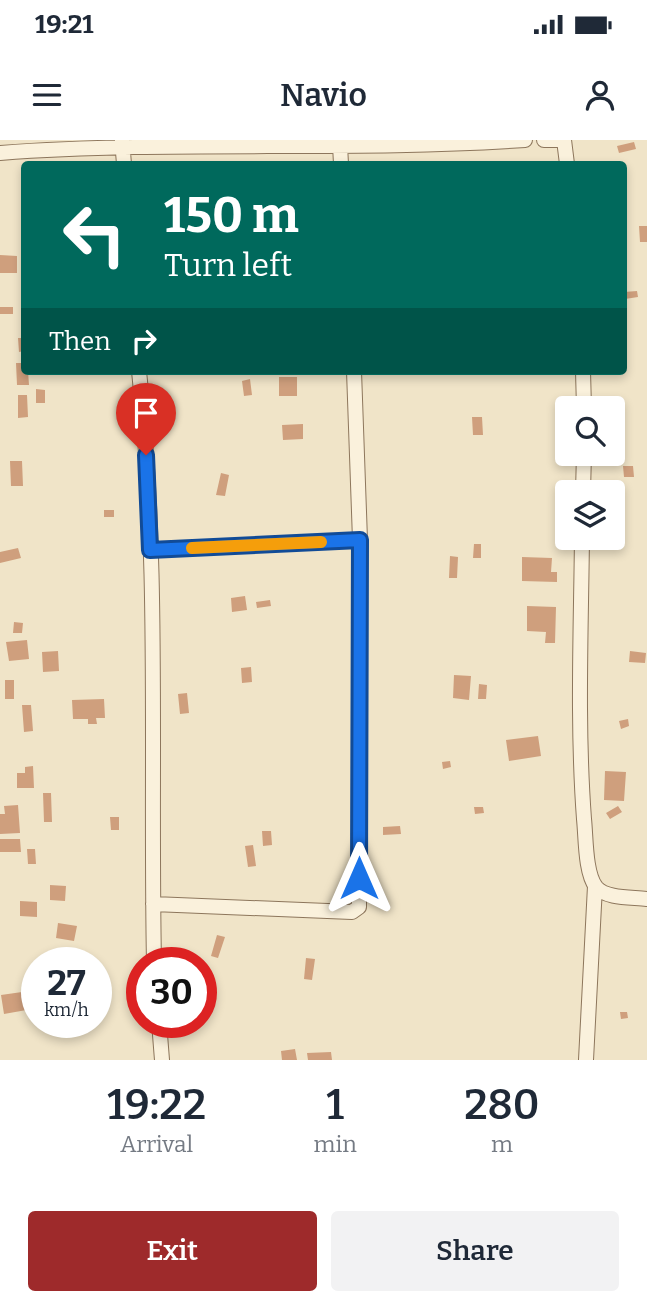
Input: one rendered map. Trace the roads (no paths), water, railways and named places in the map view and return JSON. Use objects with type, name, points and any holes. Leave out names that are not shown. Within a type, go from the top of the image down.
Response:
[{"type":"street","points":[[0,153],[122,144],[424,145],[525,140]]},
{"type":"street","points":[[544,140],[564,140],[567,161]]},
{"type":"street","points":[[342,161],[345,143]]},
{"type":"street","points":[[139,375],[148,479],[152,576],[154,947]]},
{"type":"street","points":[[153,904],[352,912],[359,907],[360,540],[354,375]]},
{"type":"street","points":[[583,375],[584,396]]},
{"type":"street","points":[[150,550],[360,540]]},
{"type":"street","points":[[582,550],[579,693],[582,792],[587,859],[595,886],[586,1060]]},
{"type":"street","points":[[595,886],[605,893],[647,899]]},
{"type":"street","points":[[160,1038],[162,1060]]}]
